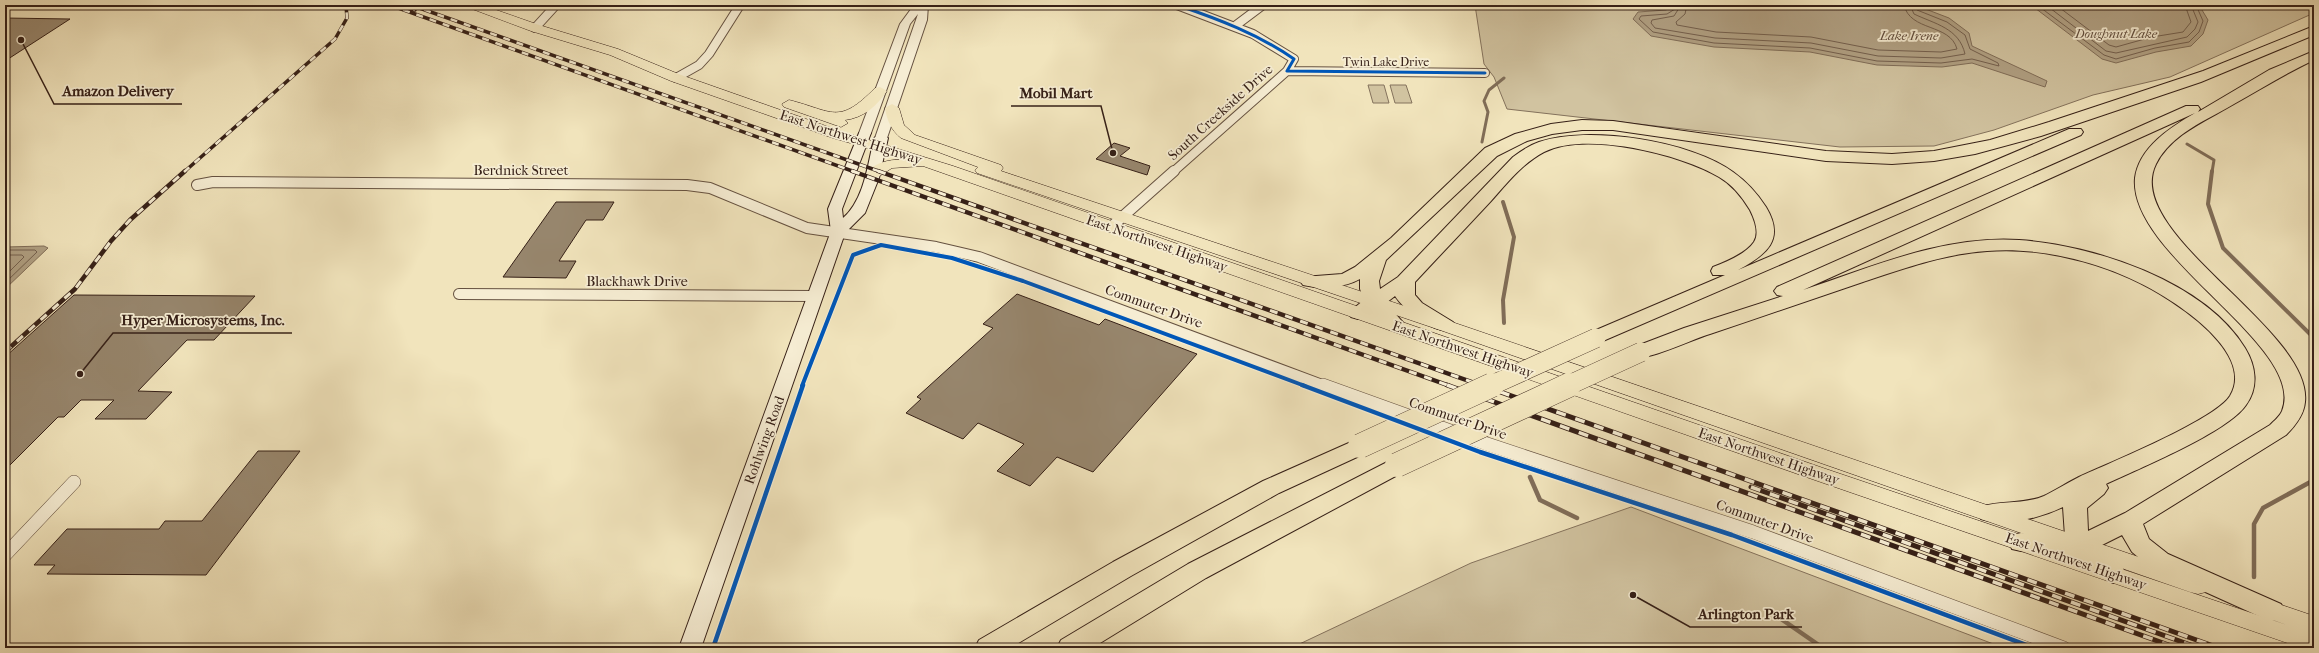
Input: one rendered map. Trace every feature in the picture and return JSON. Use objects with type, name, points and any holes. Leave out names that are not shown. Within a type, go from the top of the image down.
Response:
[{"type":"highway","points":[[988,648],[1122,569],[1271,486],[1596,338],[2208,74],[2314,30]]},
{"type":"highway","points":[[1070,648],[1197,571],[1397,465],[1641,352],[1679,337],[2314,55]]},
{"type":"highway","points":[[2021,542],[2078,546],[2130,521],[2278,430],[2293,411],[2295,398],[2287,368],[2277,353],[2164,233],[2153,216],[2144,187],[2144,172],[2149,159],[2168,137],[2285,68]]},
{"type":"highway","points":[[1310,281],[1336,281],[1347,279],[1377,260],[1491,152],[1508,141],[1542,129],[1567,125],[1613,126],[1745,146],[1850,158],[1922,157],[1951,154],[2008,142],[2208,74]]},
{"type":"highway","points":[[1366,308],[1404,281],[1502,177],[1528,155],[1547,146],[1564,142],[1611,140],[1642,143],[1697,160],[1732,180],[1758,204],[1766,232],[1764,242],[1738,263],[1668,295],[1626,325]]},
{"type":"highway","points":[[1679,337],[1932,254],[1989,245],[2025,246],[2100,262],[2156,285],[2180,298],[2216,326],[2232,344],[2240,356],[2244,369],[2241,397],[2230,410],[2120,470],[2040,507],[1989,513]]},
{"type":"highway","points":[[1366,308],[1368,282],[1377,260]]},
{"type":"highway","points":[[1404,281],[1405,296],[1415,307],[1446,326]]},
{"type":"highway","points":[[1366,308],[1396,326]]},
{"type":"highway","points":[[2112,573],[2088,557],[2078,546],[2075,505],[2120,470]]},
{"type":"highway","points":[[2130,521],[2135,538],[2152,557],[2170,568],[2204,579],[2272,611]]},
{"type":"main road","name":"East Northwest Highway","points":[[471,5],[535,28],[614,52],[676,78],[838,134],[864,137]]},
{"type":"main road","name":"East Northwest Highway","points":[[614,52],[640,55],[690,70],[812,112],[864,137],[1019,181],[1117,222],[1366,308],[1446,326],[1686,411],[1989,513],[2078,546],[2314,625]]},
{"type":"main road","points":[[812,112],[841,117],[857,114],[880,91]]},
{"type":"main road","points":[[892,108],[894,122],[898,129],[910,138],[1009,173],[1019,181]]},
{"type":"main road","name":"Rohlwing Road","points":[[690,648],[838,231],[835,209],[864,137]]},
{"type":"main road","name":"East Northwest Highway","points":[[880,142],[948,169],[1310,281],[1366,308]]},
{"type":"main road","name":"Rohlwing Road","points":[[838,231],[858,213],[873,174],[880,142]]},
{"type":"main road","points":[[873,174],[889,164],[905,162],[917,162],[948,169]]},
{"type":"main road","name":"East Northwest Highway","points":[[1396,326],[1808,470],[2314,643]]},
{"type":"street","points":[[535,28],[556,5]]},
{"type":"street","points":[[676,78],[699,65],[709,54],[740,5]]},
{"type":"street","points":[[864,137],[905,24],[919,5]]},
{"type":"street","points":[[880,142],[922,20],[923,5]]},
{"type":"street","points":[[1177,5],[1235,26],[1263,5]]},
{"type":"street","name":"South Creekside Drive","points":[[1117,222],[1287,71],[1294,59],[1281,49],[1235,26]]},
{"type":"street","name":"Twin Lake Drive","points":[[1287,71],[1485,73]]},
{"type":"street","name":"Berdnick Street","points":[[197,185],[221,182],[687,185],[710,188],[807,228],[838,231]]},
{"type":"street","name":"Commuter Drive","points":[[838,231],[936,247],[978,257],[1367,402],[1753,532],[2064,648]]},
{"type":"street","name":"Blackhawk Drive","points":[[459,294],[815,296]]},
{"type":"street","points":[[5,555],[74,482]]},
{"type":"shaded area","points":[[1475,5],[2314,5],[2314,13],[2170,77],[2093,95],[1994,130],[1934,146],[1840,147],[1507,109],[1494,77],[1484,64]]},
{"type":"shaded area","points":[[1368,85],[1384,85],[1389,103],[1373,103]]},
{"type":"shaded area","points":[[1390,85],[1406,85],[1412,103],[1395,103]]},
{"type":"shaded area","points":[[1631,507],[2004,648],[1291,648],[1471,563]]},
{"type":"water","name":"Lake Irene","points":[[1674,5],[1915,5],[1949,18],[1969,33],[1972,46],[2047,81],[2045,87],[1972,63],[1942,67],[1877,65],[1810,52],[1714,47],[1651,36],[1633,19],[1638,12],[1666,10]]},
{"type":"water","name":"Doughnut Lake","points":[[2031,5],[2199,5],[2208,20],[2203,34],[2191,46],[2156,52],[2116,63],[2102,59]]},
{"type":"water","points":[[44,246],[48,248],[5,289],[5,247]]},
{"type":"building","points":[[5,18],[70,19],[5,61]]},
{"type":"building","points":[[1114,143],[1130,148],[1120,156],[1150,166],[1147,175],[1096,159]]},
{"type":"building","points":[[556,202],[614,202],[603,220],[586,220],[559,261],[576,261],[566,278],[503,277]]},
{"type":"building","points":[[1017,294],[1099,325],[1105,319],[1197,354],[1093,472],[1057,457],[1030,486],[997,471],[1024,444],[978,423],[963,439],[906,413],[921,399],[917,397],[993,328],[983,324]]},
{"type":"building","points":[[74,295],[255,296],[214,340],[187,340],[138,391],[172,392],[146,419],[95,419],[114,400],[81,400],[64,417],[58,417],[5,470],[5,357]]},
{"type":"building","points":[[258,451],[300,451],[206,575],[47,574],[55,565],[34,565],[67,529],[159,529],[165,521],[202,521]]},
{"type":"waterway","points":[[1482,142],[1488,112],[1484,101],[1489,90],[1504,78]]},
{"type":"waterway","points":[[2187,144],[2214,160],[2212,172]]},
{"type":"waterway","points":[[2212,171],[2208,204],[2223,248],[2314,338]]},
{"type":"waterway","points":[[1503,202],[1514,237],[1503,300],[1504,323]]},
{"type":"waterway","points":[[1530,477],[1540,500],[1577,518]]},
{"type":"waterway","points":[[2254,577],[2254,524],[2263,508],[2314,480]]},
{"type":"waterway","points":[[1777,616],[1823,648]]},
{"type":"railway","points":[[184,172],[335,39],[347,18],[346,5]]},
{"type":"railway","points":[[390,5],[855,172]]},
{"type":"railway","points":[[400,5],[415,10]]},
{"type":"railway","points":[[411,5],[881,172]]},
{"type":"railway","points":[[5,352],[75,289],[111,241],[130,220],[185,171]]},
{"type":"railway","points":[[852,171],[1450,386]]},
{"type":"railway","points":[[878,171],[1483,386]]},
{"type":"railway","points":[[1447,385],[2177,648]]},
{"type":"railway","points":[[1481,385],[2219,648]]},
{"type":"railway","points":[[1751,487],[2199,648]]},
{"type":"cycle path","points":[[1177,5],[1223,21],[1267,41],[1294,59],[1287,71],[1485,73]]},
{"type":"cycle path","points":[[713,648],[800,392],[853,255],[863,250],[881,245],[905,248],[952,258],[1023,281],[1480,452],[1732,535],[2034,648]]},
{"type":"place","name":"Amazon Delivery","points":[[21,40]]},
{"type":"place","name":"Mobil Mart","points":[[1113,153]]},
{"type":"place","name":"Hyper Microsystems, Inc.","points":[[80,374]]},
{"type":"place","name":"Arlington Park","points":[[1633,595]]}]
